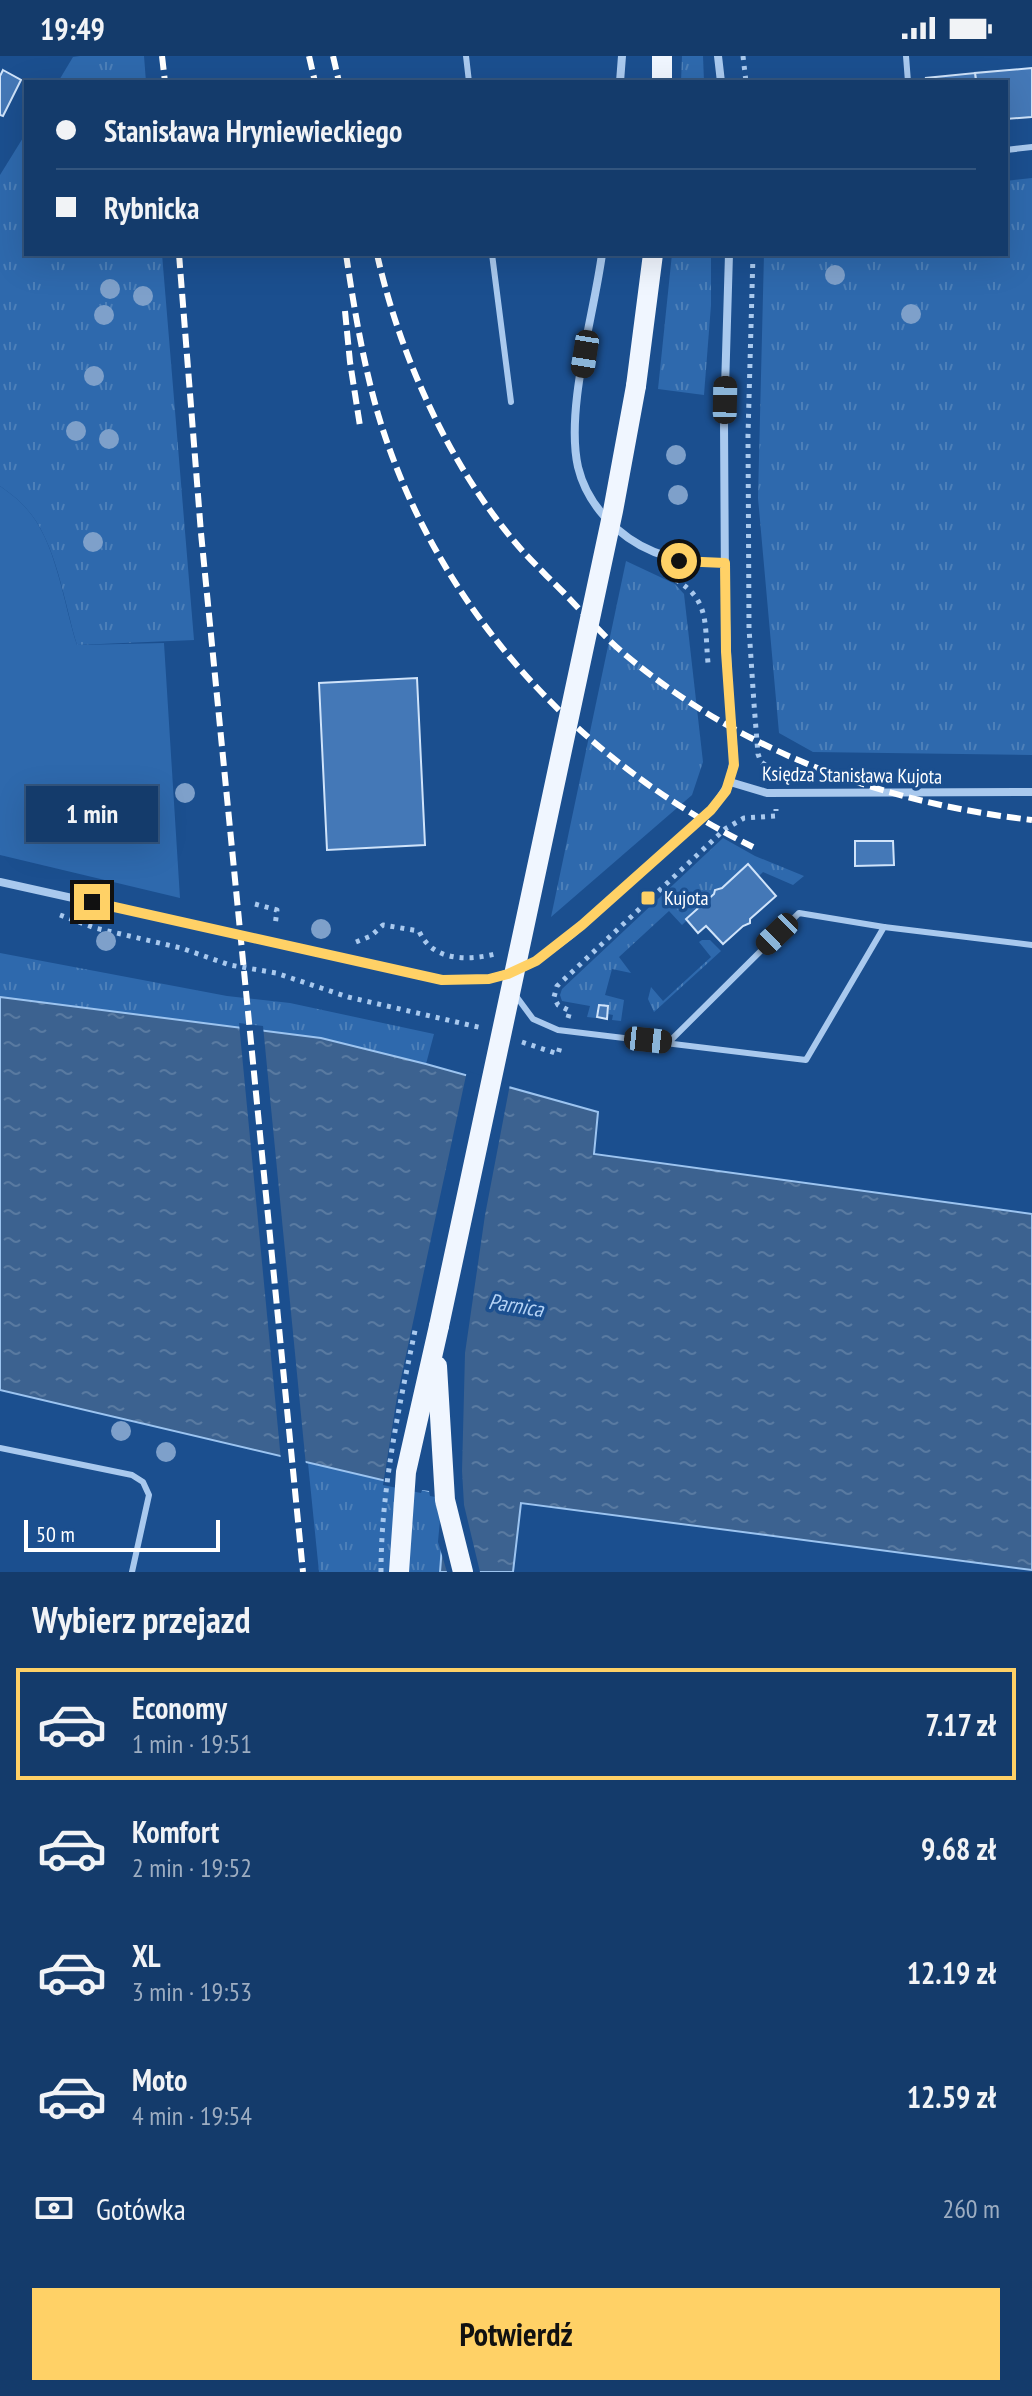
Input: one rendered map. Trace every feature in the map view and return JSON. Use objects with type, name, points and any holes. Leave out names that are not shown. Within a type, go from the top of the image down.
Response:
[{"type":"main road","points":[[662,56],[662,80]]},
{"type":"main road","points":[[399,1572],[406,1472],[613,511],[636,386],[653,256]]},
{"type":"main road","points":[[439,1326],[438,1402],[442,1469],[453,1536],[463,1572]]},
{"type":"street","points":[[620,80],[622,56]]},
{"type":"street","points":[[718,56],[721,80]]},
{"type":"street","points":[[602,256],[575,415],[575,445],[582,479],[590,498],[608,521],[646,548],[684,562],[725,563]]},
{"type":"street","points":[[0,882],[420,976],[470,981],[508,974],[536,961],[582,925],[711,810],[730,782],[734,753],[728,681],[724,422],[729,256]]},
{"type":"street","name":"Księdza Stanisława Kujota","points":[[730,782],[767,793],[1032,792]]},
{"type":"lane","points":[[466,56],[469,80]]},
{"type":"lane","points":[[906,56],[908,80]]},
{"type":"lane","points":[[1008,150],[1032,147]]},
{"type":"lane","points":[[492,256],[511,402]]},
{"type":"lane","points":[[669,1042],[799,913],[1032,945]]},
{"type":"lane","points":[[508,974],[525,1011],[544,1025],[582,1034],[806,1060],[884,927]]},
{"type":"lane","points":[[0,1448],[132,1475],[143,1482],[149,1495],[132,1572]]},
{"type":"path","points":[[743,56],[746,80]]},
{"type":"path","points":[[753,256],[748,435],[750,649],[758,749],[764,765]]},
{"type":"path","points":[[658,571],[688,586],[699,600],[709,668]]},
{"type":"path","points":[[567,1020],[570,1011],[560,1007],[554,997],[557,986],[722,831],[743,818],[776,816],[776,806]]},
{"type":"path","points":[[255,904],[277,910],[274,927],[287,929]]},
{"type":"path","points":[[46,912],[95,928],[181,948],[230,965],[276,973],[348,997],[493,1030]]},
{"type":"path","points":[[346,942],[366,939],[383,925],[419,931],[428,946],[445,956],[475,958],[502,952]]},
{"type":"path","points":[[517,1039],[558,1054],[561,1044]]},
{"type":"green space","points":[[144,56],[146,80],[59,80],[73,57]]},
{"type":"green space","points":[[682,56],[703,56],[704,80],[681,80]]},
{"type":"green space","points":[[24,136],[24,256],[162,256],[194,640],[77,645],[58,572],[44,535],[24,506],[0,486],[0,175]]},
{"type":"green space","points":[[1032,178],[1032,755],[813,752],[779,733],[758,498],[764,256],[1008,256],[1008,181]]},
{"type":"green space","points":[[672,256],[711,256],[711,305],[704,395],[658,389]]},
{"type":"green space","points":[[0,486],[24,506],[44,535],[77,645],[164,643],[180,898],[0,855]]},
{"type":"green space","points":[[626,561],[675,584],[684,594],[703,762],[692,795],[551,917]]},
{"type":"green space","points":[[723,838],[755,856],[804,876],[793,885],[763,872],[759,876],[748,864],[722,887],[714,889],[714,894],[682,925],[669,911],[619,957],[631,973],[612,969],[605,995],[624,1000],[621,1021],[612,1020],[613,1015],[608,1014],[609,1006],[598,1005],[596,1018],[587,1017],[590,1006],[562,1001],[562,989]]},
{"type":"green space","points":[[710,940],[721,951],[654,1012],[648,999],[651,987],[663,1001],[711,957],[699,942]]},
{"type":"green space","points":[[0,953],[227,996],[290,1003],[434,1034],[426,1064],[321,1038],[0,997]]},
{"type":"green space","points":[[308,1463],[446,1495],[440,1572],[319,1572]]},
{"type":"water","name":"Parnica","points":[[0,997],[321,1038],[426,1064],[598,1112],[594,1154],[1032,1214],[1032,1570],[521,1503],[513,1572],[440,1572],[446,1495],[0,1390]]},
{"type":"pier","points":[[239,1023],[263,1026],[306,1466],[281,1460]]},
{"type":"pier","points":[[467,1071],[510,1084],[485,1215],[465,1353],[464,1505],[480,1572],[447,1572],[438,1542],[442,1498],[430,1496],[429,1491],[422,1490],[421,1493],[383,1485],[397,1397]]},
{"type":"building","points":[[1032,68],[1032,117],[1008,119],[1008,80],[976,80],[975,73]]},
{"type":"building","points":[[3,70],[21,80],[3,116],[0,115],[0,76]]},
{"type":"building","points":[[975,73],[976,80],[926,80]]},
{"type":"building","points":[[417,678],[425,845],[327,850],[319,683]]},
{"type":"building","points":[[855,841],[893,841],[894,865],[855,866]]},
{"type":"building","points":[[748,864],[776,896],[750,919],[750,923],[723,944],[706,926],[698,933],[686,919],[715,890],[722,888]]},
{"type":"building","points":[[599,1005],[608,1006],[607,1019],[597,1017]]},
{"type":"railway","points":[[162,56],[165,80]]},
{"type":"railway","points":[[309,56],[315,80]]},
{"type":"railway","points":[[333,56],[339,80]]},
{"type":"railway","points":[[179,256],[201,533],[303,1572]]},
{"type":"railway","points":[[346,256],[368,375],[378,414],[403,484],[436,550],[475,612],[520,670],[572,722],[628,770],[688,811],[753,847]]},
{"type":"railway","points":[[377,256],[398,330],[413,368],[447,442],[468,477],[520,548],[620,650],[673,691],[719,721],[818,768],[923,801],[1032,820]]},
{"type":"railway","points":[[345,311],[360,426]]},
{"type":"place","name":"Kujota","points":[[648,898]]},
{"type":"route","points":[[92,902],[442,980],[489,979],[536,961],[565,940],[711,810],[730,782],[734,753],[728,681],[725,563],[679,561]]}]
